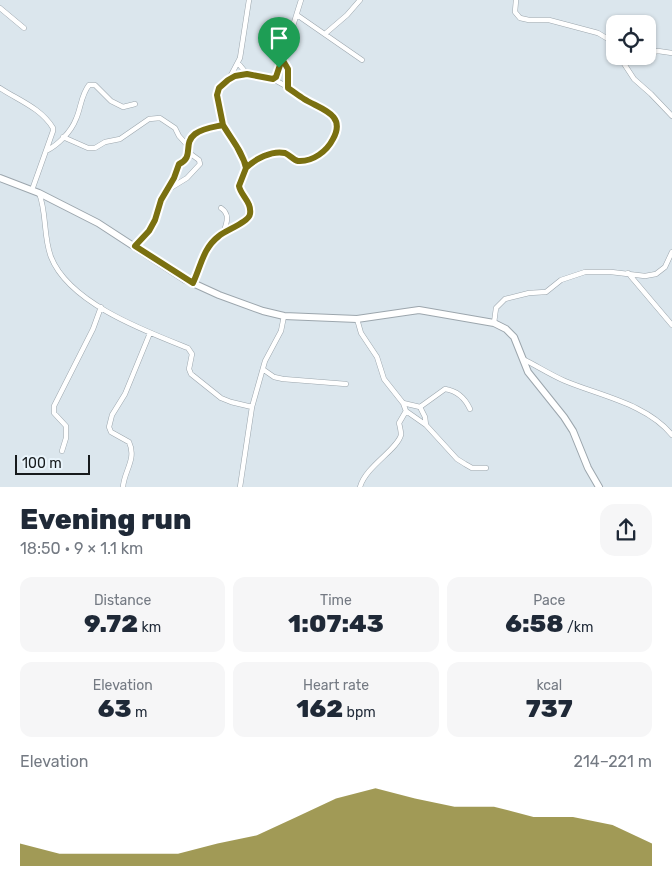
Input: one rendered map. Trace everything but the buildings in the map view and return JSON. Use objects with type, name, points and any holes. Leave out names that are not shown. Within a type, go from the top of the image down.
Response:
[{"type":"street","points":[[228,80],[238,63],[249,0]]},
{"type":"street","points":[[273,79],[278,74],[285,40],[292,28],[301,0]]},
{"type":"street","points":[[326,34],[360,0]]},
{"type":"street","points":[[516,0],[515,12],[520,18],[549,20],[598,33],[606,38]]},
{"type":"street","points":[[0,8],[24,28]]},
{"type":"street","points":[[297,15],[362,60]]},
{"type":"street","points":[[656,51],[672,53]]},
{"type":"street","points":[[282,59],[288,69],[288,88]]},
{"type":"street","points":[[238,63],[247,74]]},
{"type":"street","points":[[626,65],[634,79],[672,116]]},
{"type":"street","points":[[193,283],[206,250],[213,240],[244,221],[250,215],[248,200],[239,186],[246,168],[252,162],[269,155],[285,153],[293,159],[300,161],[323,152],[334,137],[337,125],[331,114],[273,79],[247,74],[235,76],[228,80],[219,88],[217,95],[223,125],[237,147],[246,168]]},
{"type":"street","points":[[46,151],[55,146],[76,120],[84,96],[90,86],[95,85],[111,101],[123,107],[135,104]]},
{"type":"street","points":[[0,88],[12,97],[33,106],[51,125],[53,131],[32,190]]},
{"type":"street","points":[[63,137],[88,148],[95,148],[106,142],[120,139],[149,119],[160,118],[175,128],[200,164],[187,178],[167,190]]},
{"type":"street","points":[[135,246],[149,231],[155,220],[161,200],[174,178],[179,164],[187,160],[192,138],[197,133],[223,125]]},
{"type":"street","points":[[0,178],[39,193],[98,222],[193,283],[238,302],[284,316],[357,319],[419,310],[494,323],[506,328],[514,337],[528,372],[573,431],[598,487]]},
{"type":"street","points":[[39,193],[43,204],[51,256],[57,268],[78,290],[124,321],[188,348],[192,354],[190,372],[221,398],[252,407]]},
{"type":"street","points":[[221,208],[227,213],[228,217],[224,232]]},
{"type":"street","points":[[494,323],[496,308],[505,299],[529,293],[546,292],[561,280],[586,272],[628,273],[645,276],[656,274],[665,267],[672,252]]},
{"type":"street","points":[[628,273],[672,324]]},
{"type":"street","points":[[62,451],[66,438],[66,426],[54,413],[54,406],[93,330],[101,307]]},
{"type":"street","points":[[240,487],[252,407],[266,361],[281,331],[284,316]]},
{"type":"street","points":[[357,319],[366,342],[374,350],[384,379],[402,403],[406,412],[426,425],[457,459],[472,468],[486,468]]},
{"type":"street","points":[[122,487],[131,463],[132,449],[130,442],[110,432],[110,424],[113,413],[125,394],[150,333]]},
{"type":"street","points":[[523,359],[565,381],[653,417],[662,423],[672,435]]},
{"type":"street","points":[[264,370],[274,376],[283,378],[346,384]]},
{"type":"street","points":[[402,403],[420,407],[445,389],[460,394],[470,410]]},
{"type":"street","points":[[420,407],[425,417],[426,425]]},
{"type":"street","points":[[360,487],[370,470],[400,437],[401,433],[398,423],[406,412]]},
{"type":"route","points":[[279,68],[278,74],[273,79],[247,74],[235,76],[219,88],[217,95],[223,125],[237,147],[246,165],[239,186],[248,200],[250,213],[247,219],[216,237],[210,244],[203,256],[193,283],[135,246],[149,231],[155,220],[161,200],[174,178],[179,164],[187,160],[188,144],[194,135],[223,125],[226,130],[237,147],[244,162],[246,165],[246,168],[252,162],[264,156],[280,153],[285,153],[293,159],[300,161],[306,160],[320,155],[334,137],[337,129],[336,121],[331,114],[288,88],[288,69],[282,59],[279,68]]}]
